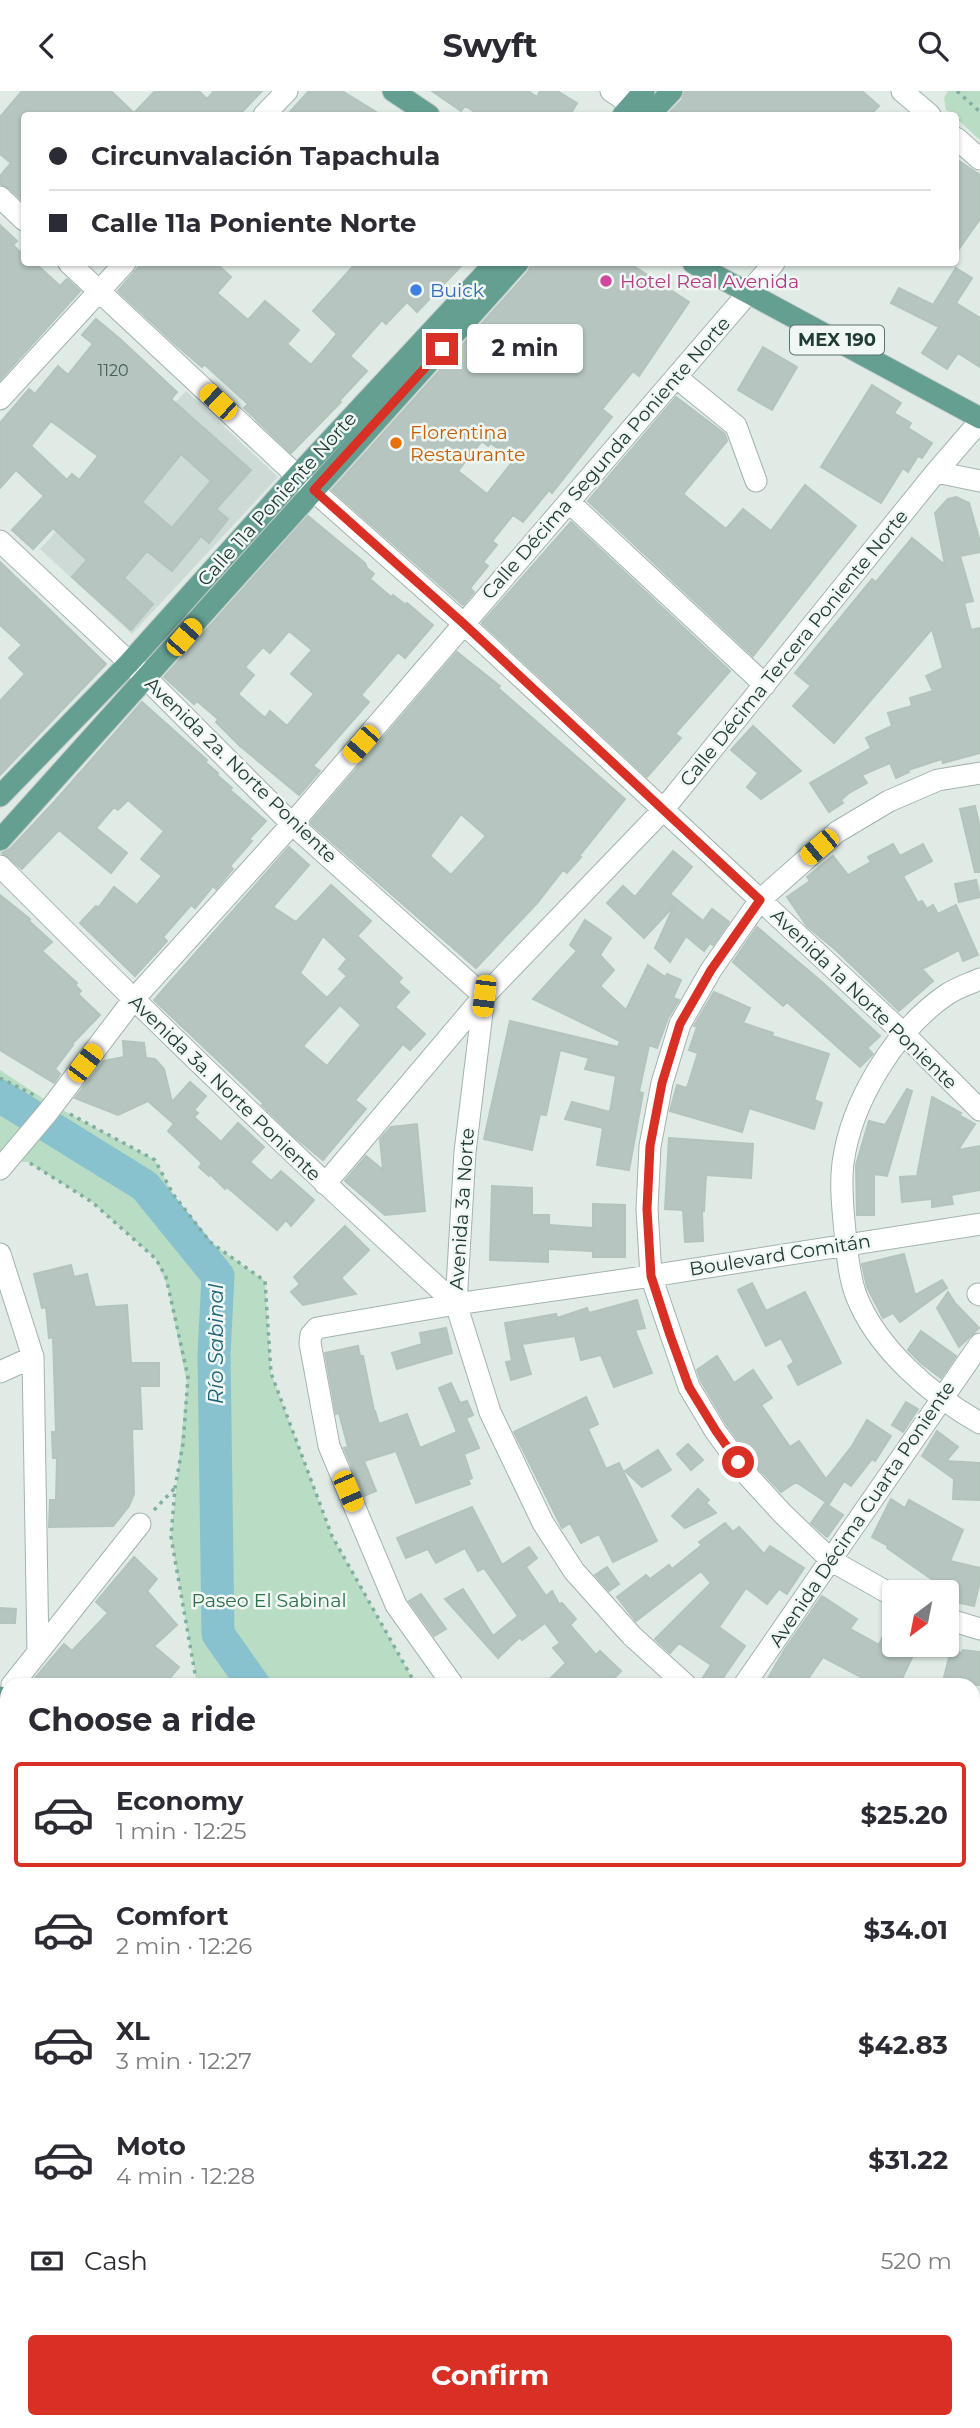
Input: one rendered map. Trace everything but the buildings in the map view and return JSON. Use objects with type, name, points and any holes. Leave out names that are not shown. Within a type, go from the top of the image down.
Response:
[{"type":"main road","points":[[393,91],[424,112]]},
{"type":"main road","points":[[637,107],[671,91]]},
{"type":"main road","name":"Calle 11a Poniente Norte","points":[[0,796],[129,663],[297,476],[491,276],[513,266]]},
{"type":"main road","name":"MEX 190","points":[[699,266],[749,291],[980,420]]},
{"type":"main road","name":"Calle 11a Poniente Norte","points":[[0,840],[314,490],[491,276]]},
{"type":"street","points":[[267,112],[287,91]]},
{"type":"street","points":[[611,91],[637,107]]},
{"type":"street","points":[[909,99],[926,112]]},
{"type":"street","points":[[959,141],[980,159]]},
{"type":"street","points":[[0,197],[21,217]]},
{"type":"street","name":"Avenida 1a Norte Poniente","points":[[72,266],[297,476],[464,624],[903,1033],[980,1110]]},
{"type":"street","points":[[0,399],[122,266]]},
{"type":"street","name":"Calle Décima Segunda Poniente Norte","points":[[4,1164],[133,1000],[292,824],[771,266]]},
{"type":"street","points":[[676,377],[736,426],[756,481]]},
{"type":"street","name":"Calle Décima Tercera Poniente Norte","points":[[325,1184],[484,996],[663,810],[980,420]]},
{"type":"street","points":[[936,472],[980,481]]},
{"type":"street","points":[[569,502],[765,685]]},
{"type":"street","name":"Avenida 2a. Norte Poniente","points":[[0,541],[147,679],[292,824],[484,996]]},
{"type":"street","points":[[882,1589],[832,1561],[783,1514],[748,1477],[689,1387],[651,1276],[647,1209],[650,1146],[662,1083],[680,1024],[711,970],[760,900],[837,832],[889,801],[938,780],[980,773]]},
{"type":"street","name":"Avenida 3a. Norte Poniente","points":[[0,866],[133,1000],[325,1184],[456,1304]]},
{"type":"street","points":[[980,979],[947,994],[903,1033],[864,1095],[853,1122],[843,1163],[842,1205],[855,1294],[871,1323],[896,1357],[940,1399],[980,1423]]},
{"type":"street","name":"Avenida 3a Norte","points":[[484,996],[465,1152],[456,1304],[490,1412],[542,1523],[574,1571],[632,1636],[678,1678]]},
{"type":"street","name":"Boulevard Comitán","points":[[448,1678],[396,1605],[329,1446],[310,1343],[311,1335],[317,1328],[456,1304],[980,1224]]},
{"type":"street","points":[[0,1254],[33,1357],[38,1652]]},
{"type":"street","name":"Avenida Décima Cuarta Poniente","points":[[749,1678],[980,1344]]},
{"type":"street","points":[[0,1372],[33,1357]]},
{"type":"street","points":[[18,1678],[140,1524]]},
{"type":"street","points":[[959,1623],[980,1629]]},
{"type":"path","points":[[957,91],[980,112]]},
{"type":"path","points":[[0,1078],[50,1108],[155,1160],[173,1194],[210,1242],[265,1281],[271,1373],[332,1536],[412,1678]]},
{"type":"path","points":[[4,1164],[28,1162],[92,1202],[156,1259],[166,1277],[188,1377],[183,1444],[175,1488],[171,1537],[196,1678]]},
{"type":"path","points":[[140,1524],[175,1488]]},
{"type":"shaded area","points":[[186,391],[278,477],[132,634],[40,549]]},
{"type":"green space","points":[[948,91],[980,91],[980,140],[959,121],[959,112],[946,110],[944,98]]},
{"type":"green space","name":"Paseo El Sabinal","points":[[0,1070],[53,1105],[155,1160],[173,1194],[210,1242],[265,1281],[271,1373],[332,1536],[412,1678],[196,1678],[171,1537],[187,1384],[168,1288],[156,1259],[92,1202],[28,1162],[0,1162]]},
{"type":"waterway","name":"Río Sabinal","points":[[0,1096],[145,1186],[218,1276],[214,1354],[218,1634],[249,1678]]},
{"type":"place","name":"Hotel Real Avenida","points":[[606,281]]},
{"type":"place","name":"Buick","points":[[416,290]]},
{"type":"place","name":"Florentina Restaurante","points":[[396,443]]},
{"type":"route","points":[[442,349],[314,490],[464,624],[760,900],[711,970],[680,1024],[662,1083],[650,1146],[647,1209],[651,1276],[670,1335],[689,1387],[738,1462]]}]
